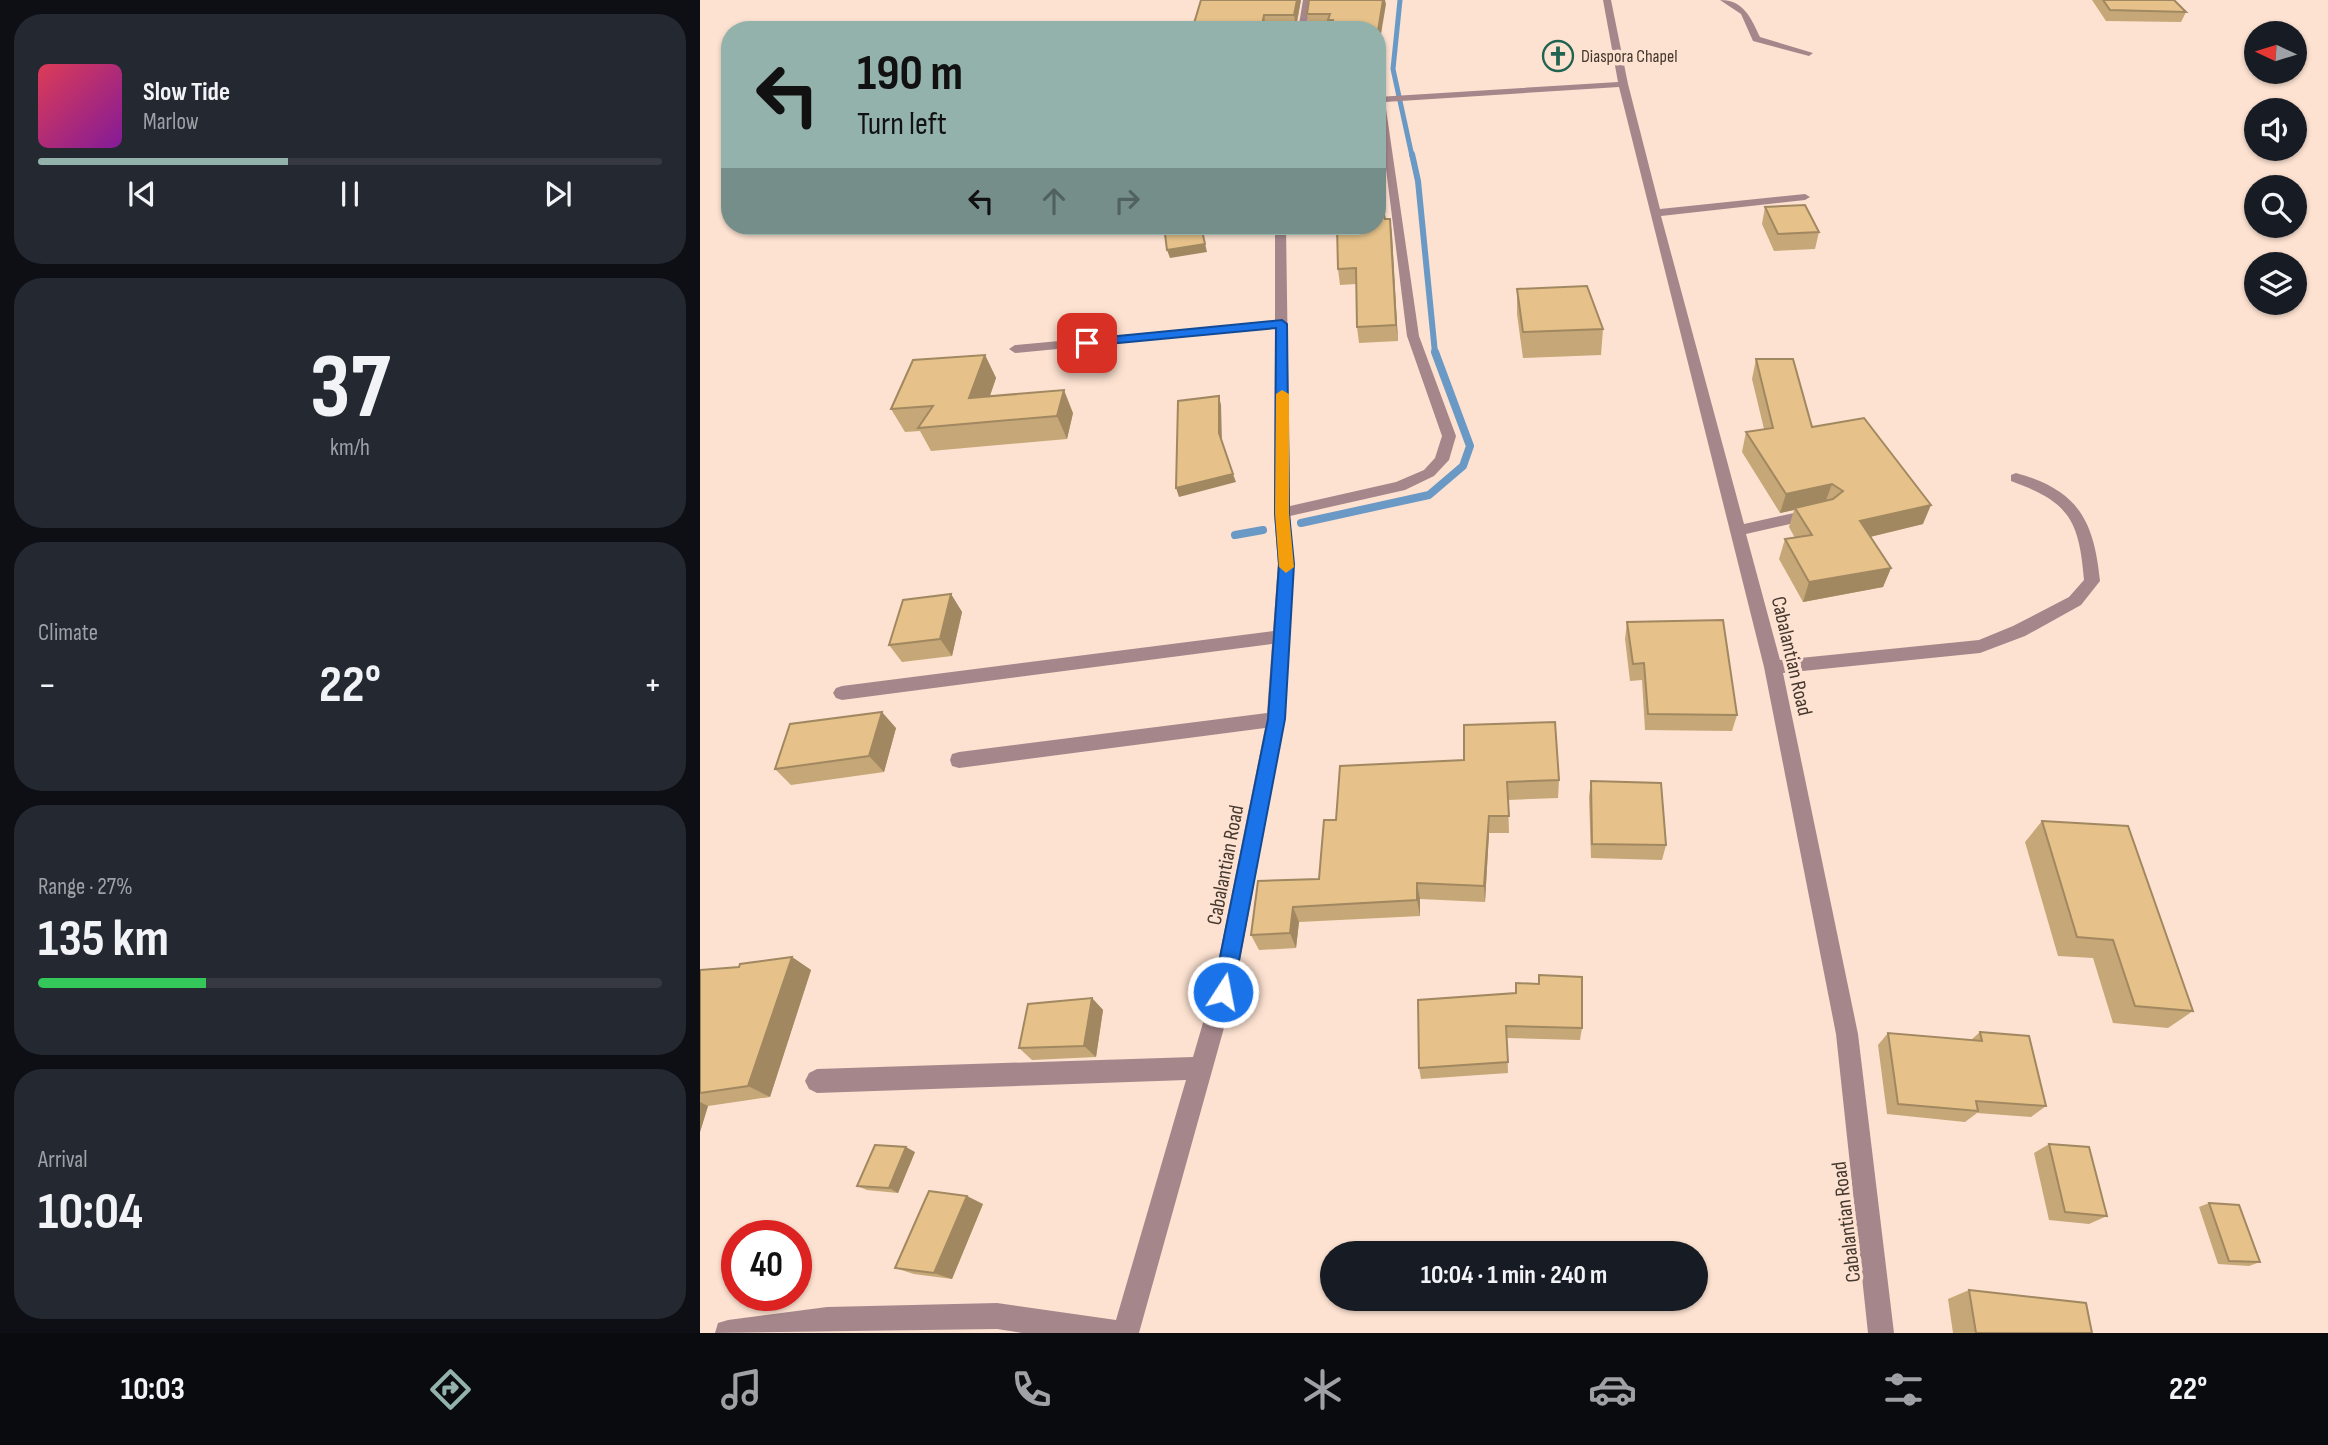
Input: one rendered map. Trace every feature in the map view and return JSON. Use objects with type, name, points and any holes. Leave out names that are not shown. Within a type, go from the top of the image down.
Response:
[{"type":"street","points":[[1304,21],[1307,0]]},
{"type":"street","name":"Cabalantian Road","points":[[1607,0],[1623,84],[1655,213],[1773,667],[1847,1034],[1881,1333]]},
{"type":"street","points":[[1724,0],[1745,13],[1756,39],[1809,53]]},
{"type":"street","points":[[1386,100],[1623,84]]},
{"type":"street","points":[[1282,513],[1400,486],[1429,473],[1442,460],[1449,436],[1413,336],[1386,124]]},
{"type":"street","points":[[1655,213],[1805,197]]},
{"type":"street","name":"Cabalantian Road","points":[[1126,1333],[1223,992],[1276,719],[1286,564],[1282,513],[1281,235]]},
{"type":"street","points":[[1015,349],[1282,324]]},
{"type":"street","points":[[1773,667],[1980,646],[2019,631],[2075,601],[2092,581],[2089,550],[2078,521],[2059,496],[2016,478]]},
{"type":"street","points":[[1736,531],[1826,511]]},
{"type":"street","points":[[842,693],[1283,636]]},
{"type":"street","points":[[959,760],[1276,719]]},
{"type":"street","points":[[817,1081],[1203,1068]]},
{"type":"street","points":[[728,1333],[827,1320],[997,1315],[1115,1333]]},
{"type":"building","points":[[1201,0],[1297,0],[1294,15],[1264,15],[1263,21],[1195,21]]},
{"type":"building","points":[[1309,0],[1383,0],[1380,21],[1333,21],[1328,20],[1330,14],[1307,14]]},
{"type":"building","points":[[2103,0],[2174,0],[2186,12],[2110,10]]},
{"type":"building","points":[[1805,205],[1819,232],[1778,234],[1765,207]]},
{"type":"building","points":[[1386,219],[1390,219],[1396,325],[1357,327],[1356,268],[1338,269],[1337,235],[1386,235]]},
{"type":"building","points":[[1165,235],[1203,235],[1205,244],[1167,250]]},
{"type":"building","points":[[1587,286],[1603,329],[1523,332],[1517,289]]},
{"type":"building","points":[[985,355],[969,398],[1064,390],[1057,416],[918,428],[933,406],[891,409],[913,360]]},
{"type":"building","points":[[1756,359],[1793,359],[1812,427],[1864,418],[1931,505],[1860,521],[1891,568],[1809,582],[1785,539],[1812,535],[1795,508],[1833,499],[1843,491],[1832,484],[1786,494],[1746,432],[1773,428]]},
{"type":"building","points":[[1219,396],[1219,433],[1233,474],[1176,488],[1178,401]]},
{"type":"building","points":[[951,594],[940,639],[889,645],[903,600]]},
{"type":"building","points":[[1723,620],[1737,715],[1648,714],[1644,663],[1633,664],[1627,622]]},
{"type":"building","points":[[882,712],[869,756],[775,769],[790,724]]},
{"type":"building","points":[[1555,722],[1559,780],[1507,782],[1509,816],[1489,816],[1484,886],[1417,883],[1417,900],[1293,907],[1290,933],[1251,935],[1258,881],[1319,879],[1324,820],[1336,820],[1340,766],[1464,760],[1464,725]]},
{"type":"building","points":[[1591,781],[1661,783],[1666,845],[1592,844]]},
{"type":"building","points":[[2042,821],[2128,826],[2193,1011],[2135,1006],[2113,940],[2077,937]]},
{"type":"building","points":[[792,957],[748,1086],[700,1093],[700,970],[739,967],[740,964]]},
{"type":"building","points":[[1539,975],[1582,977],[1582,1028],[1506,1026],[1508,1062],[1419,1068],[1418,1000],[1516,993],[1516,983],[1539,984]]},
{"type":"building","points":[[1092,998],[1084,1046],[1019,1048],[1028,1004]]},
{"type":"building","points":[[1980,1032],[2029,1036],[2046,1106],[1976,1101],[1978,1111],[1898,1104],[1888,1033],[1982,1041]]},
{"type":"building","points":[[2049,1144],[2089,1147],[2107,1216],[2065,1212]]},
{"type":"building","points":[[875,1145],[906,1147],[889,1188],[857,1186]]},
{"type":"building","points":[[929,1191],[967,1196],[934,1273],[895,1268]]},
{"type":"building","points":[[2209,1203],[2239,1205],[2260,1262],[2229,1261]]},
{"type":"building","points":[[1969,1290],[2086,1303],[2092,1333],[1976,1333]]},
{"type":"waterway","points":[[1400,0],[1393,69],[1412,156]]},
{"type":"waterway","points":[[1412,154],[1418,181],[1435,353]]},
{"type":"waterway","points":[[1301,523],[1429,495],[1463,466],[1470,446],[1435,352]]},
{"type":"waterway","points":[[1235,535],[1263,530]]},
{"type":"slow traffic","points":[[1282,394],[1282,513],[1286,567]]},
{"type":"place","name":"Diaspora Chapel","points":[[1558,56]]},
{"type":"route","points":[[1087,343],[1282,324],[1282,513],[1286,564],[1276,719],[1223,992]]}]
